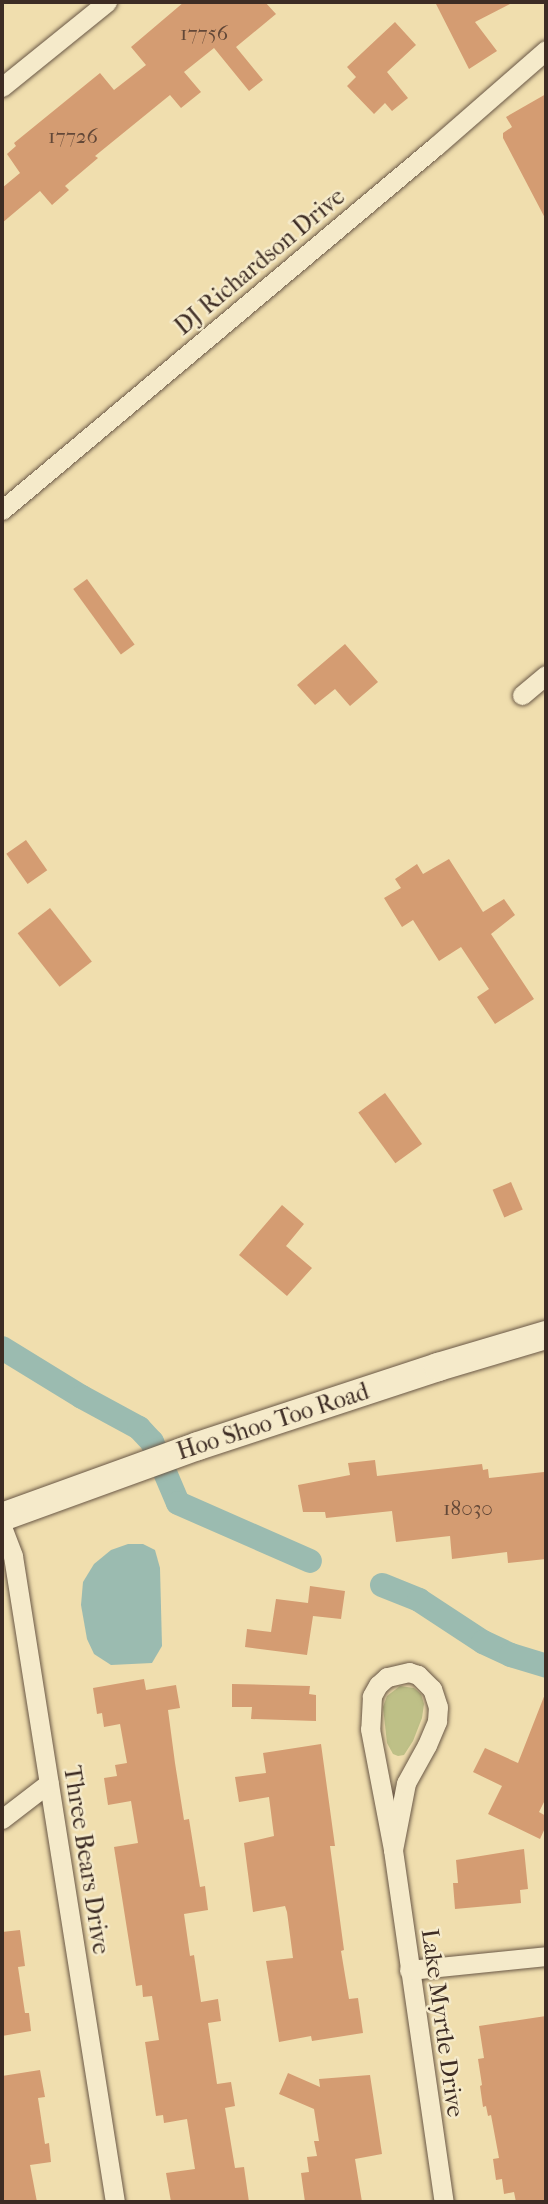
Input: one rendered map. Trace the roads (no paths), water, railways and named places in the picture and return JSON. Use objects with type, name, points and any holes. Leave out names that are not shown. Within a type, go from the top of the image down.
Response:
[{"type":"street","points":[[2,87],[107,2]]},
{"type":"street","name":"DJ Richardson Drive","points":[[2,510],[415,164],[546,50]]},
{"type":"street","points":[[522,695],[546,675]]},
{"type":"street","name":"Hoo Shoo Too Road","points":[[2,1517],[175,1454],[438,1367],[546,1335]]},
{"type":"street","name":"Three Bears Drive","points":[[2,1527],[13,1556],[115,2202]]},
{"type":"street","name":"Lake Myrtle Drive","points":[[393,1850],[406,1783],[437,1721],[438,1707],[432,1689],[418,1675],[409,1672],[387,1677],[378,1685],[369,1712],[393,1850],[444,2202]]},
{"type":"street","points":[[2,1819],[49,1783]]},
{"type":"street","points":[[409,1970],[546,1956]]},
{"type":"water","points":[[128,1544],[143,1544],[155,1550],[160,1568],[162,1646],[152,1663],[111,1665],[94,1654],[87,1639],[81,1605],[83,1582],[94,1564],[111,1550]]},
{"type":"waterway","points":[[2,1348],[139,1428],[152,1442],[178,1503],[310,1561]]},
{"type":"waterway","points":[[382,1585],[419,1600],[483,1642],[511,1655],[546,1666]]}]
